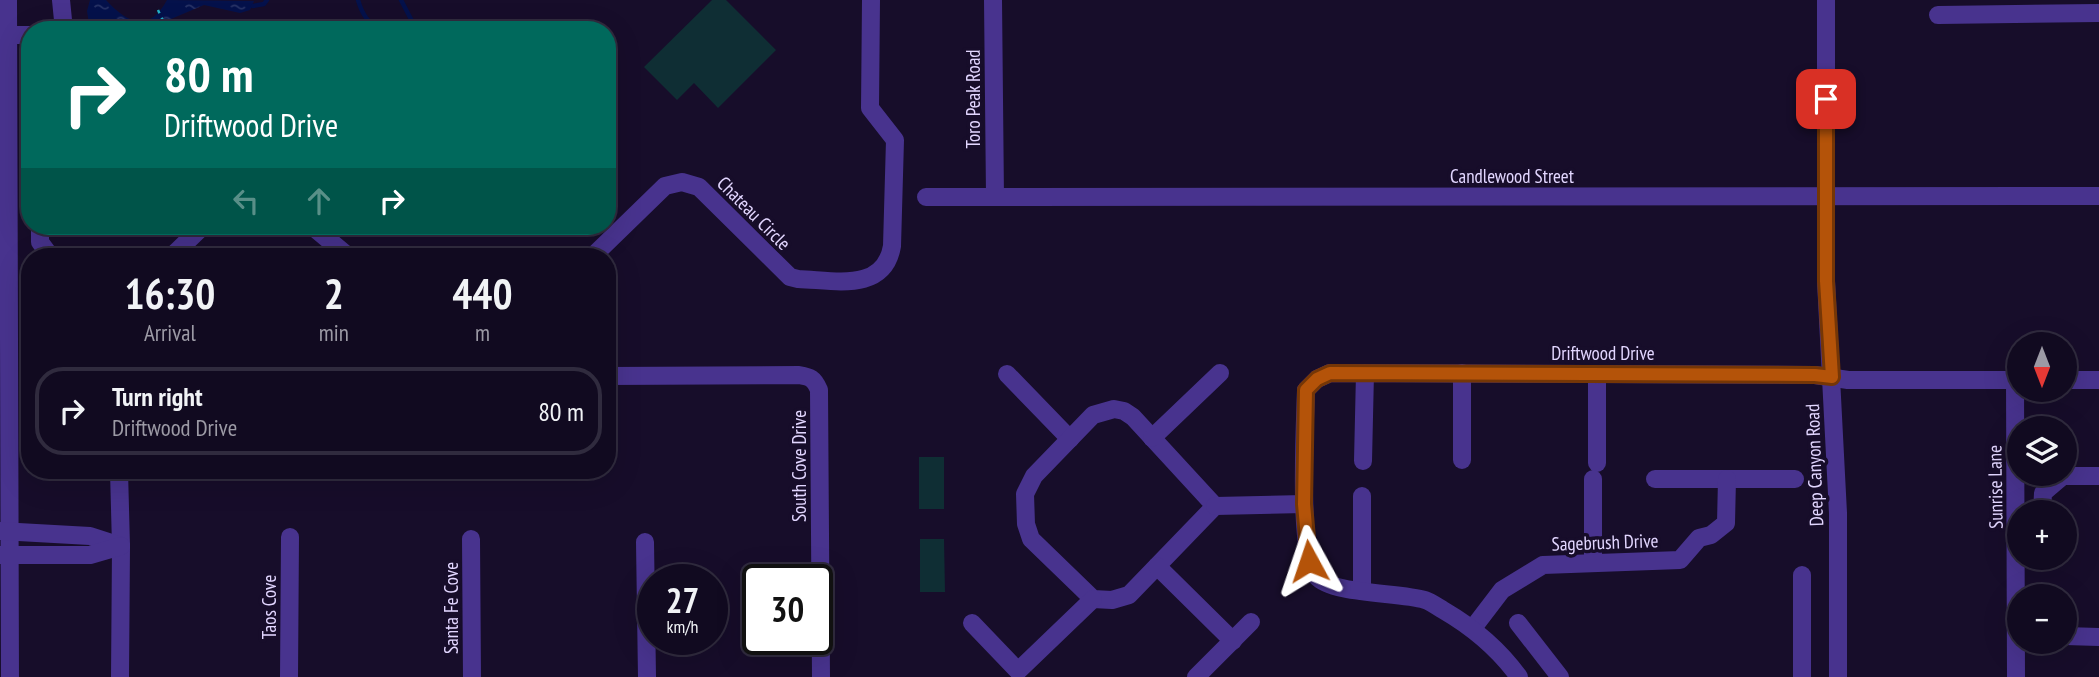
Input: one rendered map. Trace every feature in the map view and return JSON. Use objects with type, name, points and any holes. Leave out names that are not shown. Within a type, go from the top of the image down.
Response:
[{"type":"street","points":[[8,0],[4,35],[7,318],[5,555],[10,677]]},
{"type":"street","points":[[61,0],[63,21]]},
{"type":"street","name":"Chateau Circle","points":[[616,234],[665,186],[682,182],[699,187],[790,277],[865,280],[880,272],[890,256],[892,246],[895,140],[870,108],[871,0]]},
{"type":"street","name":"Toro Peak Road","points":[[993,0],[995,197]]},
{"type":"street","name":"Deep Canyon Road","points":[[1826,0],[1826,281],[1838,513],[1838,677]]},
{"type":"street","points":[[1938,15],[2099,13]]},
{"type":"street","name":"Candlewood Street","points":[[926,197],[2099,196]]},
{"type":"street","points":[[180,248],[194,235]]},
{"type":"street","points":[[323,235],[338,248]]},
{"type":"street","name":"Chateau Circle","points":[[601,248],[615,235]]},
{"type":"street","points":[[1152,438],[1220,373]]},
{"type":"street","name":"Driftwood Drive","points":[[1362,591],[1334,587],[1317,577],[1309,561],[1304,504],[1306,390],[1317,379],[1330,373],[1815,375],[1848,380],[2007,380]]},
{"type":"street","points":[[1363,461],[1365,373]]},
{"type":"street","points":[[1462,373],[1462,460]]},
{"type":"street","points":[[1007,374],[1070,439]]},
{"type":"street","points":[[1593,564],[1597,374]]},
{"type":"street","name":"South Cove Drive","points":[[616,376],[799,375],[811,377],[816,382],[819,390],[821,677]]},
{"type":"street","points":[[2077,380],[2099,380]]},
{"type":"street","name":"Sunrise Lane","points":[[2017,402],[2018,500]]},
{"type":"street","points":[[1215,506],[1133,417],[1114,409],[1093,415],[1070,439],[1029,484],[1024,506],[1031,540],[1093,599],[1112,600],[1129,595],[1215,506],[1304,504]]},
{"type":"street","points":[[2043,500],[2043,493],[2063,476],[2099,476]]},
{"type":"street","points":[[119,479],[120,677]]},
{"type":"street","points":[[1655,479],[1795,479]]},
{"type":"street","name":"Sagebrush Drive","points":[[1473,628],[1502,590],[1543,565],[1680,560],[1699,538],[1712,535],[1726,523],[1727,479]]},
{"type":"street","points":[[1362,496],[1362,591],[1425,600],[1473,628],[1504,657],[1519,677]]},
{"type":"street","points":[[6,532],[90,536],[121,546]]},
{"type":"street","name":"Taos Cove","points":[[289,677],[290,537]]},
{"type":"street","name":"Santa Fe Cove","points":[[471,540],[472,677]]},
{"type":"street","points":[[645,542],[647,677]]},
{"type":"street","points":[[5,555],[90,555],[121,546]]},
{"type":"street","points":[[1157,566],[1233,640]]},
{"type":"street","points":[[1802,575],[1802,677]]},
{"type":"street","points":[[972,623],[1018,671],[1093,599]]},
{"type":"street","points":[[1196,677],[1251,622]]},
{"type":"street","points":[[1518,623],[1560,677]]},
{"type":"street","points":[[2077,636],[2099,637]]},
{"type":"street","name":"Sunrise Lane","points":[[2016,677],[2017,654]]},
{"type":"path","points":[[158,10],[162,21]]},
{"type":"green space","points":[[712,0],[726,0],[776,50],[718,108],[694,83],[677,100],[644,67]]},
{"type":"green space","points":[[919,457],[944,457],[944,509],[919,509]]},
{"type":"green space","points":[[920,539],[944,539],[945,592],[920,592]]},
{"type":"water","points":[[90,0],[106,0],[122,14],[138,21],[89,21],[87,11]]},
{"type":"water","points":[[167,0],[254,1],[250,10],[240,13],[204,5],[166,21],[145,21],[153,18]]},
{"type":"waterway","points":[[253,6],[264,4],[267,0]]},
{"type":"waterway","points":[[358,0],[369,21]]},
{"type":"waterway","points":[[401,0],[412,21]]},
{"type":"route","points":[[1309,561],[1304,504],[1306,390],[1317,379],[1330,373],[1832,377],[1826,281],[1826,99]]}]
